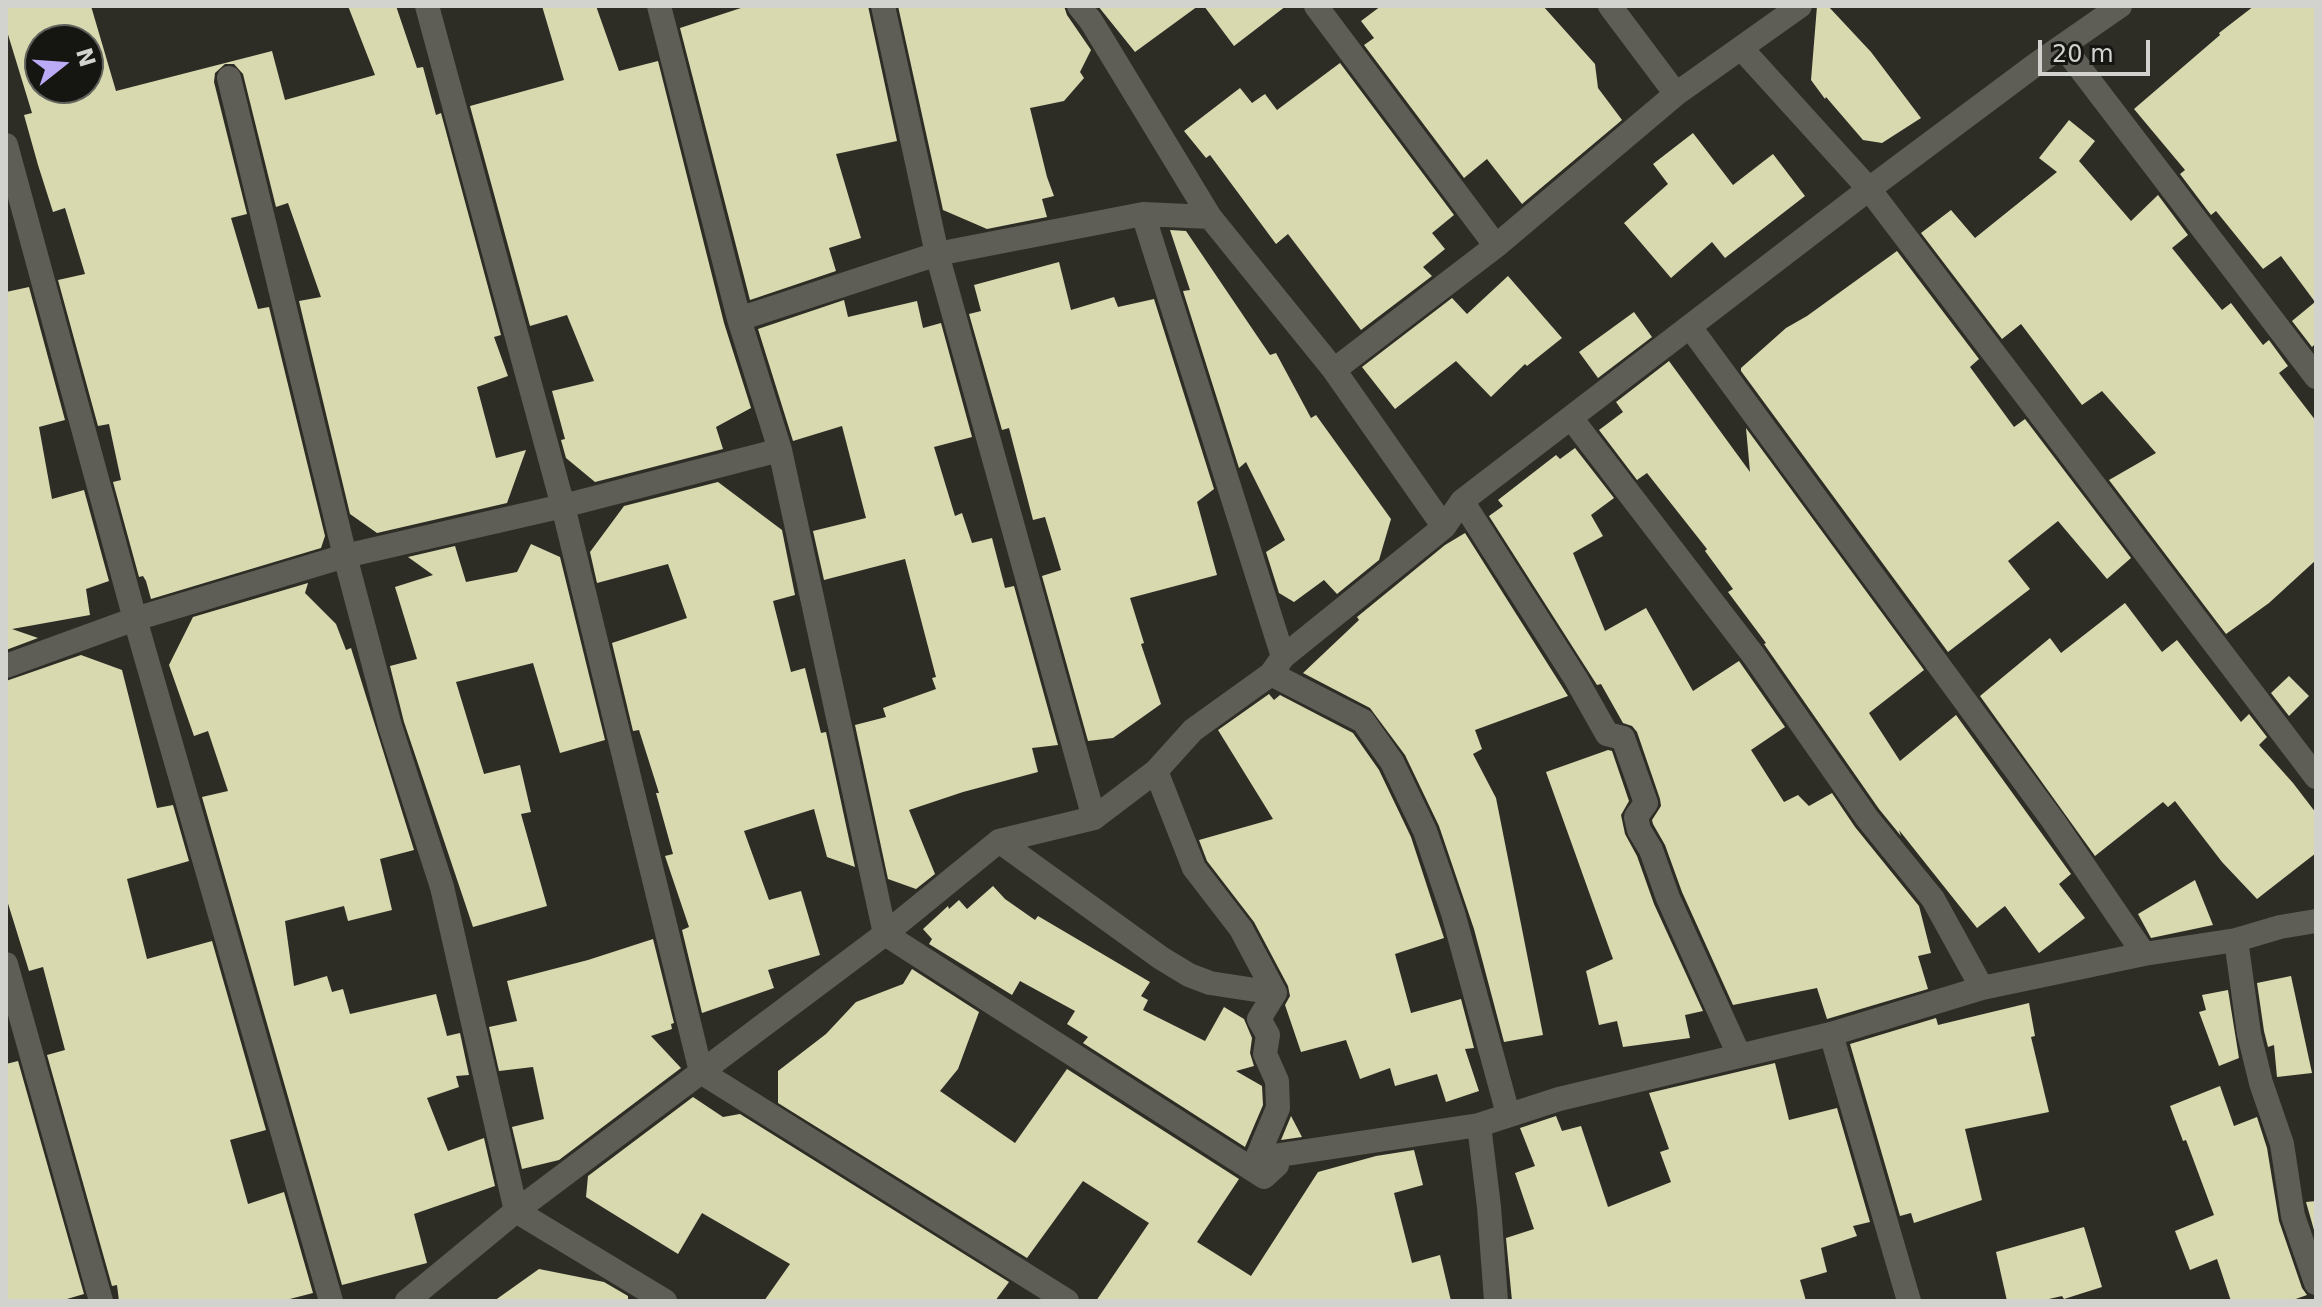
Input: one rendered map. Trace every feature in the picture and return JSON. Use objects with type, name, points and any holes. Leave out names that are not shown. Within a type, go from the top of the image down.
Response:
[{"type":"street","points":[[427,6],[563,506],[701,1072],[1067,1301]]},
{"type":"street","points":[[659,6],[739,319],[780,450],[885,934],[1264,1177],[1277,1165],[1257,1158]]},
{"type":"street","points":[[883,6],[937,254],[1094,818]]},
{"type":"street","points":[[1079,6],[1210,217],[1334,370],[1444,527]]},
{"type":"street","points":[[1316,6],[1496,246]]},
{"type":"street","points":[[1610,6],[1676,94]]},
{"type":"street","points":[[1334,370],[1496,246],[1676,94],[1800,6]]},
{"type":"street","points":[[407,1301],[516,1211],[885,934],[999,841],[1094,818],[1156,771],[1193,730],[1444,527],[1462,501],[1869,189],[2120,6]]},
{"type":"street","points":[[2063,46],[2316,377]]},
{"type":"street","points":[[1741,48],[1869,189],[2316,777]]},
{"type":"street","points":[[229,78],[345,556],[390,726],[442,887],[516,1211],[665,1301]]},
{"type":"street","points":[[6,145],[135,619],[331,1301]]},
{"type":"street","points":[[739,319],[937,254],[1143,214],[1210,217]]},
{"type":"street","points":[[1143,214],[1277,665],[1363,721],[1392,762],[1425,831],[1453,913],[1508,1114]]},
{"type":"street","points":[[1690,327],[2054,822],[2144,954]]},
{"type":"street","points":[[1571,418],[1754,656],[1867,818],[1933,899],[1982,988]]},
{"type":"street","points":[[6,666],[135,619],[345,556],[563,506],[780,450]]},
{"type":"street","points":[[1462,501],[1576,679],[1607,734],[1623,738],[1646,803],[1636,817],[1639,830],[1651,850],[1668,898],[1739,1055]]},
{"type":"street","points":[[1156,771],[1194,868],[1241,929],[1275,993]]},
{"type":"street","points":[[999,841],[1189,975],[1210,983],[1275,993]]},
{"type":"street","points":[[1257,1158],[1479,1125],[1508,1114],[1831,1034],[1982,988],[2144,954],[2236,940],[2280,927],[2316,921]]},
{"type":"street","points":[[2236,940],[2249,1034],[2261,1083],[2282,1144],[2293,1216],[2316,1283]]},
{"type":"street","points":[[6,964],[101,1301]]},
{"type":"street","points":[[1257,1158],[1278,1108],[1277,1081],[1265,1054],[1268,1035],[1259,1019],[1275,993]]},
{"type":"street","points":[[1831,1034],[1909,1301]]},
{"type":"street","points":[[1479,1125],[1496,1301]]},
{"type":"building","points":[[6,6],[91,6],[96,24],[24,24],[24,87],[6,28]]},
{"type":"building","points":[[348,6],[396,6],[417,68],[423,67],[436,115],[441,113],[501,335],[494,337],[508,376],[477,387],[496,458],[526,450],[507,503],[377,533],[350,514],[299,301],[321,297],[288,203],[276,207],[243,74],[234,64],[225,64],[215,73],[214,82],[247,214],[231,218],[258,309],[269,307],[325,536],[321,548],[151,599],[146,581],[143,576],[139,577],[113,482],[121,480],[109,424],[98,426],[58,280],[85,274],[65,208],[53,212],[24,115],[32,113],[29,104],[104,104],[104,50],[116,91],[272,51],[285,100],[375,75]]},
{"type":"building","points":[[542,6],[596,6],[619,71],[658,61],[724,323],[751,408],[716,427],[723,449],[595,482],[566,458],[561,440],[565,439],[552,391],[594,381],[567,315],[530,326],[470,106],[564,80]]},
{"type":"building","points":[[747,6],[868,6],[897,141],[836,154],[861,238],[829,248],[836,271],[750,300],[680,28]]},
{"type":"building","points":[[898,6],[1064,6],[1091,50],[1080,72],[1084,78],[1064,101],[1030,108],[1054,196],[1042,199],[1047,217],[987,229],[943,210]]},
{"type":"building","points":[[1098,6],[1198,6],[1135,52]]},
{"type":"building","points":[[1204,6],[1286,6],[1234,46]]},
{"type":"building","points":[[1381,6],[1543,6],[1595,64],[1598,88],[1622,120],[1522,204],[1487,159],[1464,178],[1364,45],[1374,38],[1361,21]]},
{"type":"building","points":[[1817,6],[1828,6],[1871,52],[1921,118],[1882,143],[1863,140],[1811,80]]},
{"type":"building","points":[[2254,6],[2316,6],[2316,343],[2312,347],[2292,321],[2315,302],[2281,256],[2263,269],[2216,211],[2211,215],[2180,174],[2185,170],[2134,109]]},
{"type":"building","points":[[1340,63],[1454,215],[1432,233],[1445,249],[1423,267],[1432,276],[1361,330],[1288,234],[1276,244],[1210,155],[1206,158],[1184,131],[1240,88],[1252,103],[1265,94],[1277,110]]},
{"type":"building","points":[[2069,120],[2095,141],[2079,161],[2131,221],[2158,195],[2188,235],[2172,248],[2222,310],[2231,303],[2263,345],[2269,340],[2288,366],[2279,373],[2316,421],[2316,560],[2269,603],[2226,634],[2109,480],[2156,453],[2102,391],[2082,405],[2021,324],[2002,339],[1921,233],[1951,210],[1975,238],[2057,172],[2039,158]]},
{"type":"building","points":[[1693,133],[1733,185],[1773,154],[1805,196],[1725,258],[1712,242],[1671,278],[1624,223],[1668,184],[1653,164]]},
{"type":"building","points":[[1170,230],[1186,231],[1270,355],[1276,353],[1311,418],[1316,415],[1391,519],[1379,560],[1337,594],[1324,580],[1294,602],[1279,593],[1266,552],[1285,540],[1246,462],[1239,468],[1183,291],[1190,290]]},
{"type":"building","points":[[1897,251],[1979,359],[1970,367],[2014,427],[2025,419],[2131,558],[2107,579],[2058,521],[2008,561],[2030,589],[1948,652],[1741,371],[1786,328]]},
{"type":"building","points":[[1059,262],[1071,310],[1114,297],[1118,307],[1154,299],[1214,489],[1197,502],[1217,575],[1130,598],[1161,704],[1113,738],[1088,741],[1042,576],[1061,570],[1045,517],[1033,520],[1009,428],[1002,430],[969,314],[981,311],[974,285]]},
{"type":"building","points":[[1508,276],[1562,338],[1527,366],[1525,364],[1491,397],[1456,361],[1395,409],[1362,367],[1452,298],[1467,314]]},
{"type":"building","points":[[29,287],[65,420],[39,427],[52,499],[84,490],[109,581],[86,589],[90,615],[12,629],[38,638],[6,650],[6,292]]},
{"type":"building","points":[[844,300],[848,317],[917,301],[923,328],[941,323],[972,437],[934,447],[955,516],[962,513],[972,543],[992,538],[1005,588],[1014,586],[1058,745],[1032,748],[1038,772],[909,810],[935,874],[916,889],[888,879],[855,725],[886,717],[883,708],[936,689],[932,678],[936,677],[905,559],[824,580],[813,531],[866,518],[842,426],[793,441],[758,329]]},
{"type":"building","points":[[1634,312],[1652,337],[1598,378],[1579,352]]},
{"type":"building","points":[[1669,361],[1750,472],[1746,428],[1924,670],[1869,713],[1900,761],[1956,715],[2071,874],[2059,884],[2085,918],[2039,953],[2005,906],[1977,928],[1879,809],[1728,592],[1733,589],[1705,551],[1707,549],[1647,473],[1637,480],[1599,430],[1623,412],[1616,402]]},
{"type":"building","points":[[1575,448],[1614,498],[1591,515],[1603,536],[1573,553],[1605,631],[1646,608],[1693,691],[1739,661],[1785,727],[1751,750],[1784,802],[1798,795],[1809,806],[1832,793],[1855,827],[1919,906],[1931,953],[1918,956],[1928,989],[1827,1019],[1817,988],[1733,1005],[1682,892],[1665,845],[1653,824],[1652,820],[1661,806],[1660,799],[1637,732],[1623,723],[1601,684],[1597,685],[1489,516],[1503,506],[1498,500],[1556,455],[1560,459]]},
{"type":"building","points":[[718,482],[782,530],[795,595],[773,601],[791,672],[805,668],[821,733],[826,732],[855,867],[827,857],[814,809],[744,831],[769,900],[801,891],[820,955],[768,970],[774,988],[702,1013],[682,930],[689,927],[665,856],[673,854],[656,793],[659,793],[639,730],[633,731],[612,643],[687,618],[668,564],[597,583],[590,552],[624,506]]},
{"type":"building","points":[[1465,533],[1568,696],[1475,730],[1482,749],[1473,754],[1496,798],[1543,1035],[1504,1042],[1474,929],[1439,826],[1405,755],[1370,708],[1303,673],[1359,620],[1357,617],[1445,545]]},
{"type":"building","points":[[531,544],[560,557],[605,740],[560,753],[533,663],[456,682],[484,774],[520,765],[531,812],[521,814],[547,906],[473,927],[404,722],[390,666],[417,659],[395,587],[433,575],[408,557],[455,546],[466,582],[517,572]]},
{"type":"building","points":[[308,583],[305,593],[336,624],[346,650],[351,648],[414,850],[380,859],[392,910],[348,921],[344,906],[285,921],[294,986],[327,976],[332,992],[343,989],[350,1014],[436,994],[447,1036],[460,1033],[469,1075],[456,1076],[459,1087],[427,1098],[448,1151],[484,1138],[495,1186],[414,1214],[427,1263],[342,1285],[202,797],[228,791],[208,731],[194,736],[169,665],[193,617]]},
{"type":"building","points":[[2125,603],[2162,652],[2177,640],[2241,722],[2249,714],[2267,737],[2259,745],[2316,813],[2316,853],[2257,899],[2222,862],[2175,801],[2168,807],[2163,802],[2095,856],[1980,696],[2050,638],[2061,653]]},
{"type":"building","points":[[81,655],[122,670],[157,808],[173,805],[189,861],[127,879],[147,959],[212,941],[266,1130],[230,1140],[248,1204],[284,1192],[313,1293],[282,1301],[119,1301],[117,1285],[112,1286],[47,1055],[65,1050],[43,967],[29,971],[6,897],[6,681]]},
{"type":"building","points":[[2289,676],[2309,696],[2289,716],[2271,693]]},
{"type":"building","points":[[1269,694],[1274,700],[1280,695],[1353,733],[1379,770],[1411,837],[1444,938],[1395,954],[1411,1013],[1461,999],[1474,1048],[1465,1049],[1479,1091],[1446,1102],[1437,1074],[1395,1086],[1390,1068],[1360,1079],[1346,1040],[1301,1052],[1285,1005],[1290,996],[1288,986],[1254,922],[1207,861],[1199,840],[1273,819],[1218,730]]},
{"type":"building","points":[[1612,751],[1629,801],[1621,815],[1625,834],[1703,1011],[1685,1015],[1690,1038],[1623,1047],[1617,1021],[1599,1025],[1586,971],[1613,959],[1546,772]]},
{"type":"building","points":[[2195,880],[2213,925],[2151,938],[2138,914]]},
{"type":"building","points":[[993,886],[1005,899],[1035,920],[1038,916],[1150,982],[1141,996],[1148,1000],[1143,1010],[1205,1041],[1224,1007],[1244,1019],[1252,1038],[1250,1053],[1254,1066],[1236,1071],[1262,1086],[1263,1105],[1245,1147],[1083,1043],[1088,1037],[1067,1024],[1075,1011],[1020,981],[1012,995],[929,944],[932,939],[923,929],[948,906],[949,909],[959,900],[967,909]]},
{"type":"building","points":[[653,939],[674,1023],[671,1024],[672,1029],[651,1036],[681,1068],[559,1160],[522,1169],[512,1127],[544,1119],[533,1067],[499,1071],[489,1027],[517,1021],[507,981]]},
{"type":"building","points":[[912,969],[979,1012],[958,1069],[940,1091],[1015,1143],[1067,1069],[1239,1179],[1197,1242],[1251,1276],[1318,1172],[1376,1156],[1414,1150],[1423,1185],[1394,1193],[1412,1263],[1440,1255],[1451,1301],[1096,1301],[1149,1223],[1083,1181],[1027,1258],[778,1103],[778,1071],[826,1034],[856,1002],[903,984]]},
{"type":"building","points":[[2291,976],[2312,1073],[2277,1077],[2274,1045],[2268,1047],[2257,983]]},
{"type":"building","points":[[2228,990],[2239,1058],[2219,1066],[2199,1012],[2206,1010],[2202,995]]},
{"type":"building","points":[[2029,1003],[2035,1036],[2031,1037],[2049,1112],[1965,1129],[1982,1200],[1914,1223],[1911,1213],[1900,1216],[1850,1044],[1936,1018],[1938,1025]]},
{"type":"building","points":[[18,1061],[84,1294],[60,1301],[6,1301],[6,1064]]},
{"type":"building","points":[[1775,1063],[1789,1120],[1837,1108],[1870,1222],[1853,1226],[1857,1236],[1821,1248],[1827,1272],[1800,1280],[1806,1301],[1512,1301],[1506,1238],[1534,1229],[1515,1173],[1535,1166],[1520,1128],[1556,1116],[1562,1131],[1581,1126],[1608,1207],[1671,1182],[1660,1152],[1669,1149],[1649,1093]]},
{"type":"building","points":[[2220,1086],[2234,1126],[2257,1117],[2267,1148],[2279,1221],[2307,1295],[2290,1301],[2231,1301],[2217,1259],[2190,1270],[2175,1231],[2214,1215],[2170,1106]]},
{"type":"building","points":[[693,1097],[723,1117],[740,1114],[1009,1282],[995,1301],[764,1301],[790,1264],[702,1213],[678,1254],[586,1197],[588,1176]]},
{"type":"building","points":[[1291,1116],[1302,1137],[1281,1140]]},
{"type":"building","points":[[2316,1201],[2316,1237],[2306,1202]]},
{"type":"building","points":[[2084,1227],[2102,1287],[2064,1299],[2062,1296],[2040,1301],[2007,1301],[1996,1252]]},
{"type":"building","points":[[539,1269],[604,1282],[628,1296],[628,1301],[494,1301]]}]
